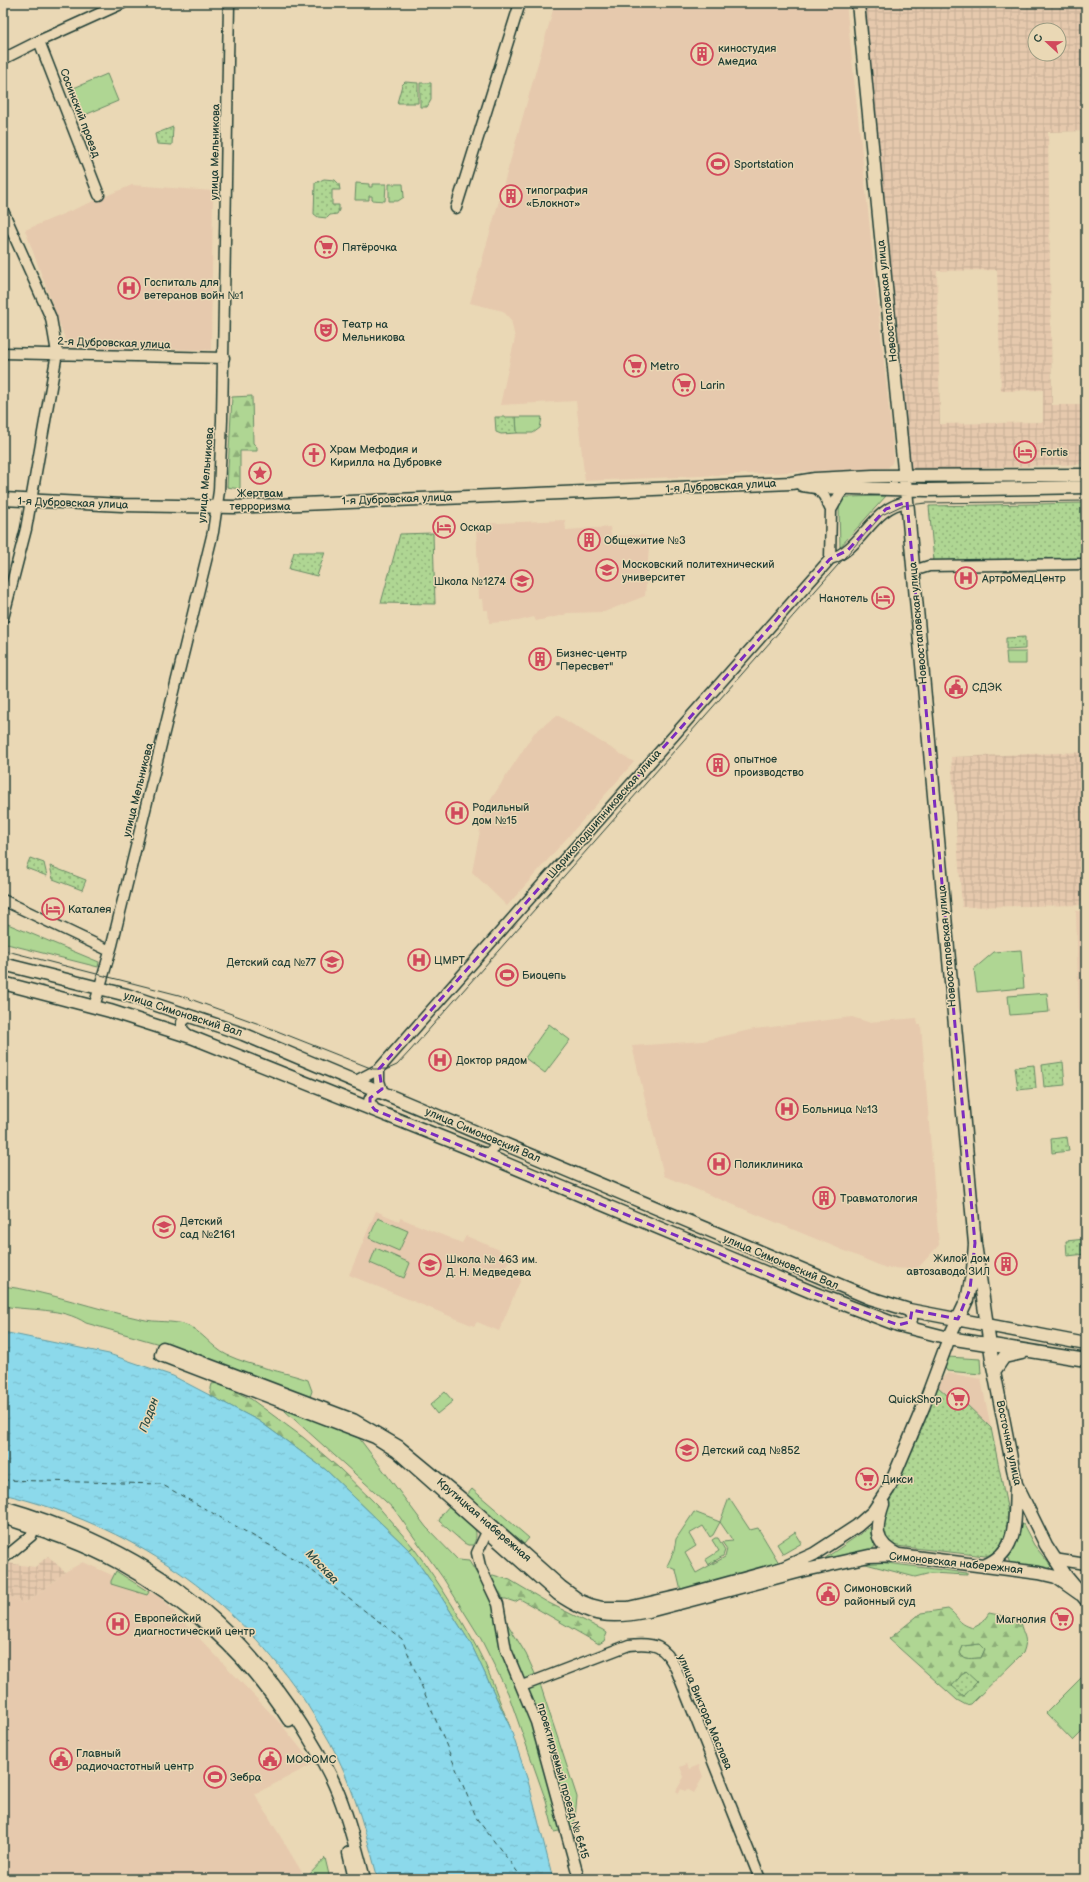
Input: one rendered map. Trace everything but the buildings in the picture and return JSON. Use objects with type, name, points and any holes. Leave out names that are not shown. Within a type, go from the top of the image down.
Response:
[{"type":"main road","name":"Новоостаповская улица","points":[[858,3],[905,476],[975,1244],[987,1324]]},
{"type":"main road","points":[[905,476],[1086,475]]},
{"type":"main road","name":"1-я Дубровская улица","points":[[3,500],[217,507],[905,476]]},
{"type":"main road","name":"1-я Дубровская улица","points":[[791,482],[816,487],[906,489]]},
{"type":"main road","points":[[906,489],[1086,487]]},
{"type":"main road","name":"улица Симоновский Вал","points":[[3,964],[99,987],[195,1017],[243,1034],[489,1136],[832,1284],[870,1298],[904,1308],[1086,1344]]},
{"type":"main road","name":"улица Симоновский Вал","points":[[3,983],[94,1007],[188,1036],[482,1153],[814,1293],[898,1325],[949,1338],[1086,1360]]},
{"type":"main road","name":"Новоостаповская улица","points":[[889,1488],[970,1289],[975,1244]]},
{"type":"main road","name":"Восточная улица","points":[[987,1324],[1005,1432],[1016,1484],[1038,1533],[1054,1558],[1083,1597]]},
{"type":"main road","name":"Крутицкая набережная","points":[[162,1351],[353,1420],[375,1432],[399,1447],[463,1500],[489,1529],[558,1594],[577,1607],[602,1614],[627,1615],[649,1611],[785,1575]]},
{"type":"main road","points":[[994,1370],[1004,1357],[1011,1354],[1033,1351]]},
{"type":"main road","points":[[984,1566],[1001,1557],[1008,1549],[1014,1531],[1016,1484]]},
{"type":"main road","points":[[889,1488],[877,1521],[876,1530],[884,1547],[899,1555]]},
{"type":"main road","name":"Крутицкая набережная","points":[[489,1529],[580,1601],[602,1608],[628,1608],[685,1595],[783,1568],[814,1554],[865,1520],[873,1512],[889,1488]]},
{"type":"main road","points":[[3,1507],[118,1562],[162,1589],[204,1622],[254,1673],[316,1757],[340,1797],[350,1840],[355,1879]]},
{"type":"main road","points":[[3,1517],[36,1524]]},
{"type":"main road","name":"Симоновская набережная","points":[[785,1575],[862,1556],[899,1555],[1039,1573],[1056,1578]]},
{"type":"main road","name":"Восточная улица","points":[[1056,1578],[1083,1597]]},
{"type":"main road","points":[[350,1840],[364,1879]]},
{"type":"street","points":[[3,59],[123,3]]},
{"type":"street","name":"улица Мельникова","points":[[94,1007],[110,951],[213,532],[217,507],[224,358],[229,3]]},
{"type":"street","points":[[456,208],[520,3]]},
{"type":"street","name":"Сосинский проезд","points":[[39,41],[99,195]]},
{"type":"street","points":[[3,211],[51,318],[57,353],[26,529],[3,618]]},
{"type":"street","name":"2-я Дубровская улица","points":[[3,353],[57,353],[224,358]]},
{"type":"street","points":[[816,487],[824,496],[831,510],[830,560]]},
{"type":"street","points":[[831,510],[840,494],[846,488]]},
{"type":"street","name":"Шарикоподшипниковская улица","points":[[379,1070],[830,560],[848,550],[886,509],[907,502]]},
{"type":"street","points":[[913,571],[929,566],[1086,564]]},
{"type":"street","points":[[3,900],[110,951]]},
{"type":"street","points":[[188,1036],[182,1028],[182,1022],[188,1017],[195,1017]]},
{"type":"street","points":[[356,1081],[379,1070],[383,1093],[375,1092],[370,1098],[370,1104],[376,1110]]},
{"type":"street","points":[[482,1153],[490,1153],[494,1148],[494,1142],[489,1136]]},
{"type":"street","points":[[898,1325],[907,1324],[912,1319],[910,1313],[904,1308]]},
{"type":"street","points":[[3,1559],[31,1536],[36,1524]]},
{"type":"street","name":"проектируемый проезд № 6415","points":[[489,1529],[477,1553],[480,1566],[498,1604],[506,1650],[536,1722],[579,1879]]},
{"type":"street","points":[[1054,1558],[1086,1564]]},
{"type":"street","name":"улица Виктора Маслова","points":[[522,1686],[629,1645],[643,1644],[663,1649],[670,1656],[676,1669],[760,1879]]},
{"type":"highlighted area","points":[[907,502],[975,1243],[970,1289],[958,1319],[912,1310],[910,1322],[898,1325],[814,1293],[375,1110],[370,1104],[370,1098],[382,1089],[379,1069],[830,559],[848,550],[886,509]]},
{"type":"shaded area","points":[[555,3],[846,3],[894,456],[892,463],[888,468],[585,481],[576,401],[500,405],[515,338],[511,320],[503,311],[470,303]]},
{"type":"shaded area","points":[[865,3],[1086,3],[1086,131],[1048,132],[1052,405],[1086,405],[1086,464],[910,470]],"holes":[[[997,270],[1001,391],[1043,390],[1043,422],[940,424],[937,271]]]},
{"type":"shaded area","name":"Госпиталь для ветеранов войн №1","points":[[132,185],[213,191],[211,350],[68,347],[25,230]]},
{"type":"shaded area","points":[[565,520],[566,530],[610,527],[611,536],[641,535],[650,537],[645,596],[604,612],[567,613],[536,621],[534,617],[518,621],[489,623],[488,610],[484,610],[483,599],[479,599],[476,524]]},
{"type":"shaded area","points":[[557,715],[634,762],[507,906],[472,872],[484,810],[534,733]]},
{"type":"shaded area","points":[[1086,752],[1086,905],[962,907],[951,757]]},
{"type":"shaded area","points":[[1076,911],[1086,911],[1086,1012],[1079,1013]]},
{"type":"shaded area","name":"Больница №13","points":[[852,1017],[868,1022],[917,1018],[918,1025],[921,1025],[939,1245],[917,1269],[886,1268],[664,1176],[632,1046],[703,1041],[754,1029]]},
{"type":"shaded area","name":"Школа № 463 им. Д. Н. Медведева","points":[[376,1211],[399,1221],[400,1218],[462,1243],[466,1236],[507,1253],[506,1257],[510,1258],[504,1272],[521,1279],[499,1331],[477,1322],[474,1326],[349,1275]]},
{"type":"shaded area","points":[[948,1373],[981,1379],[991,1428],[966,1405],[956,1403],[938,1387],[942,1378]]},
{"type":"shaded area","points":[[48,1556],[65,1572],[30,1600],[23,1603],[3,1592],[3,1566],[7,1563],[35,1567]]},
{"type":"shaded area","points":[[83,1562],[162,1599],[281,1724],[313,1764],[255,1794],[306,1879],[3,1879],[3,1592],[23,1603],[30,1600],[65,1572]]},
{"type":"shaded area","points":[[687,1764],[689,1769],[699,1765],[703,1777],[694,1793],[687,1789],[685,1791],[681,1789],[679,1793],[676,1791],[684,1777],[680,1767]]},
{"type":"green space","points":[[107,74],[118,101],[80,117],[69,90]]},
{"type":"green space","points":[[405,82],[418,83],[418,103],[397,103],[402,85]]},
{"type":"green space","points":[[420,83],[431,83],[431,100],[427,107],[420,107]]},
{"type":"green space","points":[[173,127],[172,145],[157,144],[155,134]]},
{"type":"green space","points":[[324,179],[335,180],[339,184],[340,190],[332,190],[332,205],[339,205],[339,210],[337,214],[330,215],[327,218],[318,217],[314,214],[315,183]]},
{"type":"green space","points":[[356,183],[369,184],[369,187],[372,187],[372,184],[386,184],[385,201],[372,200],[372,196],[369,196],[369,200],[355,200]]},
{"type":"green space","points":[[389,184],[403,184],[404,197],[398,201],[389,201]]},
{"type":"green space","points":[[252,396],[253,443],[257,447],[257,451],[240,451],[240,489],[227,487],[232,397]]},
{"type":"green space","points":[[495,417],[516,417],[517,433],[501,434],[496,432]]},
{"type":"green space","points":[[516,417],[542,417],[540,428],[533,433],[517,433]]},
{"type":"green space","points":[[886,496],[840,547],[839,507],[842,499],[847,497]]},
{"type":"green space","points":[[1086,503],[1086,561],[934,562],[929,506]]},
{"type":"green space","points":[[433,533],[435,604],[381,603],[400,534]]},
{"type":"green space","points":[[294,552],[325,552],[317,576],[289,569]]},
{"type":"green space","points":[[1025,637],[1025,649],[1006,650],[1006,638]]},
{"type":"green space","points":[[1006,652],[1026,652],[1026,664],[1007,664]]},
{"type":"green space","points":[[30,858],[44,863],[47,876],[26,868]]},
{"type":"green space","points":[[50,866],[86,880],[82,890],[53,879]]},
{"type":"green space","points":[[3,922],[99,962],[98,967],[3,943]]},
{"type":"green space","points":[[1021,950],[1024,988],[977,992],[974,969],[994,952]]},
{"type":"green space","points":[[1047,993],[1049,1012],[1010,1015],[1008,996]]},
{"type":"green space","points":[[549,1024],[570,1040],[545,1073],[525,1058]]},
{"type":"green space","points":[[1063,1062],[1065,1085],[1044,1087],[1042,1065]]},
{"type":"green space","points":[[1034,1065],[1036,1088],[1018,1090],[1015,1067]]},
{"type":"green space","points":[[1067,1137],[1069,1151],[1052,1153],[1051,1139]]},
{"type":"green space","points":[[378,1218],[408,1231],[399,1251],[369,1238]]},
{"type":"green space","points":[[1085,1239],[1086,1254],[1067,1256],[1066,1241]]},
{"type":"green space","points":[[376,1248],[410,1263],[404,1278],[370,1263]]},
{"type":"green space","points":[[3,1286],[55,1296],[141,1319],[186,1325],[197,1331],[227,1355],[247,1363],[308,1380],[312,1391],[309,1400],[156,1343],[86,1323],[67,1314],[46,1310],[3,1306]]},
{"type":"green space","points":[[948,1357],[980,1359],[981,1374],[947,1371],[944,1366]]},
{"type":"green space","points":[[218,1383],[251,1399],[304,1438],[339,1468],[376,1504],[413,1547],[409,1550],[326,1470],[259,1421],[211,1396],[212,1384]]},
{"type":"green space","points":[[938,1387],[956,1403],[966,1404],[991,1428],[1008,1512],[1009,1532],[1007,1541],[995,1553],[985,1556],[896,1546],[890,1543],[881,1534],[886,1510]]},
{"type":"green space","points":[[445,1392],[453,1401],[437,1414],[430,1405]]},
{"type":"green space","points":[[286,1409],[359,1438],[426,1527],[458,1560],[469,1561],[526,1654],[541,1687],[577,1797],[574,1828],[554,1832],[546,1801],[508,1693],[481,1639],[443,1578],[394,1509],[285,1411]]},
{"type":"green space","points":[[472,1489],[529,1538],[524,1544],[467,1495]]},
{"type":"green space","points":[[729,1498],[750,1530],[758,1528],[779,1563],[681,1591],[676,1570],[667,1566],[674,1551],[676,1539],[694,1512],[720,1522]],"holes":[[[720,1522],[733,1541],[722,1542],[727,1549],[725,1557],[696,1573],[685,1553],[696,1546],[689,1534],[703,1526],[710,1537],[713,1535]]]},
{"type":"green space","points":[[451,1504],[471,1522],[474,1527],[476,1539],[473,1545],[464,1543],[439,1521],[442,1514]]},
{"type":"green space","points":[[1017,1524],[1023,1524],[1034,1545],[1051,1566],[1048,1569],[1010,1564],[1008,1558],[1015,1546],[1017,1538]]},
{"type":"green space","points":[[870,1527],[872,1528],[871,1534],[875,1545],[872,1552],[825,1562],[824,1559]]},
{"type":"green space","points":[[795,1532],[802,1543],[783,1554],[777,1544]]},
{"type":"green space","points":[[718,1538],[725,1550],[723,1556],[708,1565],[705,1560],[719,1551],[712,1540]]},
{"type":"green space","points":[[413,1547],[452,1604],[469,1634],[485,1664],[510,1727],[471,1644],[437,1590],[409,1550]]},
{"type":"green space","points":[[878,1562],[967,1573],[967,1575],[931,1573],[915,1577],[862,1563]]},
{"type":"green space","points":[[116,1571],[149,1592],[147,1595],[111,1584]]},
{"type":"green space","points":[[493,1575],[510,1580],[547,1602],[603,1630],[607,1633],[604,1641],[599,1644],[520,1599],[515,1602],[503,1599],[489,1576]]},
{"type":"green space","points":[[948,1609],[961,1622],[973,1628],[982,1623],[989,1613],[1008,1617],[1020,1622],[1025,1637],[1025,1648],[1023,1653],[971,1704],[966,1705],[957,1700],[889,1639],[921,1613]],"holes":[[[980,1644],[985,1649],[981,1658],[966,1658],[961,1656],[960,1653],[963,1646]]]},
{"type":"green space","points":[[980,1644],[985,1649],[981,1658],[972,1659],[961,1656],[960,1653],[963,1646]]},
{"type":"green space","points":[[965,1671],[977,1682],[964,1696],[952,1686]]},
{"type":"green space","points":[[1086,1673],[1086,1728],[1073,1741],[1046,1713]]},
{"type":"green space","points":[[325,1858],[330,1879],[310,1879],[309,1875]]},
{"type":"water","points":[[3,1332],[109,1354],[173,1376],[259,1421],[326,1470],[409,1550],[437,1590],[471,1644],[510,1727],[528,1781],[553,1879],[378,1879],[350,1786],[334,1750],[308,1706],[280,1667],[249,1631],[214,1599],[176,1570],[136,1546],[94,1524],[49,1507],[3,1494]]},
{"type":"ferry route","points":[[3,1480],[161,1484],[303,1564],[402,1639],[477,1819],[523,1879]]},
{"type":"tram line","points":[[3,950],[179,995],[262,1025],[373,1069],[388,1069],[397,1065],[410,1051],[882,515],[901,506],[926,503],[1086,501]]},
{"type":"place","name":"киностудия Амедиа","points":[[702,54]]},
{"type":"place","name":"Sportstation","points":[[718,164]]},
{"type":"place","name":"типография «Блокнот»","points":[[511,196]]},
{"type":"place","name":"Пятёрочка","points":[[326,247]]},
{"type":"place","name":"Госпиталь для ветеранов войн №1","points":[[129,288]]},
{"type":"place","name":"Театр на Мельникова","points":[[326,330]]},
{"type":"place","name":"Metro","points":[[635,366]]},
{"type":"place","name":"Larin","points":[[684,385]]},
{"type":"place","name":"Fortis","points":[[1025,452]]},
{"type":"place","name":"Храм Мефодия и Кирилла на Дубровке","points":[[314,455]]},
{"type":"place","name":"Жертвам терроризма","points":[[260,473]]},
{"type":"place","name":"Оскар","points":[[444,527]]},
{"type":"place","name":"Общежитие №3","points":[[589,540]]},
{"type":"place","name":"Московский политехнический университет","points":[[607,570]]},
{"type":"place","name":"АртроМедЦентр","points":[[966,578]]},
{"type":"place","name":"Школа №1274","points":[[522,581]]},
{"type":"place","name":"Нанотель","points":[[883,598]]},
{"type":"place","name":"Бизнес-центр \"Пересвет\"","points":[[540,659]]},
{"type":"place","name":"СДЭК","points":[[956,687]]},
{"type":"place","name":"опытное производство","points":[[718,765]]},
{"type":"place","name":"Родильный дом №15","points":[[457,813]]},
{"type":"place","name":"Каталея","points":[[53,909]]},
{"type":"place","name":"ЦМРТ","points":[[419,960]]},
{"type":"place","name":"Детский сад №77","points":[[332,962]]},
{"type":"place","name":"Биоцепь","points":[[507,975]]},
{"type":"place","name":"Доктор рядом","points":[[440,1060]]},
{"type":"place","name":"Больница №13","points":[[787,1109]]},
{"type":"place","name":"Поликлиника","points":[[719,1164]]},
{"type":"place","name":"Травматология","points":[[824,1198]]},
{"type":"place","name":"Детский сад №2161","points":[[164,1227]]},
{"type":"place","name":"Жилой дом автозавода ЗИЛ","points":[[1006,1264]]},
{"type":"place","name":"Школа № 463 им. Д. Н. Медведева","points":[[430,1265]]},
{"type":"place","name":"QuickShop","points":[[958,1399]]},
{"type":"place","name":"Детский сад №852","points":[[687,1450]]},
{"type":"place","name":"Дикси","points":[[867,1479]]},
{"type":"place","name":"Симоновский районный суд","points":[[828,1594]]},
{"type":"place","name":"Магнолия","points":[[1062,1619]]},
{"type":"place","name":"Европейский диагностический центр","points":[[118,1624]]},
{"type":"place","name":"Главный радиочастотный центр","points":[[61,1759]]},
{"type":"place","name":"МОФОМС","points":[[270,1759]]},
{"type":"place","name":"Зебра","points":[[215,1777]]},
{"type":"water label","name":"Подон","points":[[149,1415]]},
{"type":"water label","name":"Москва","points":[[322,1567]]}]
